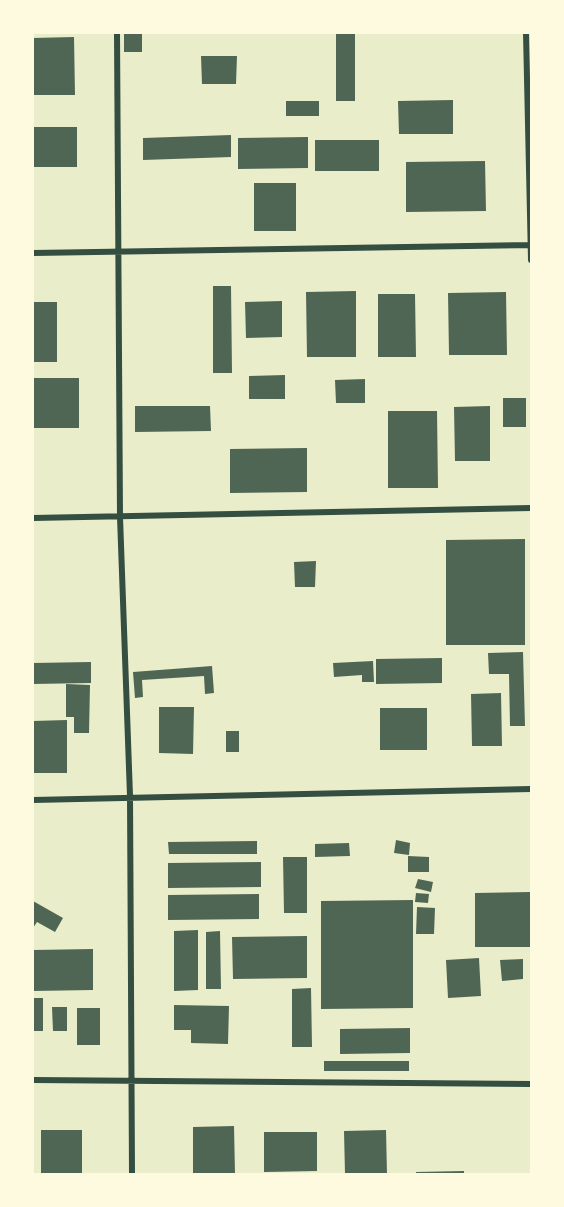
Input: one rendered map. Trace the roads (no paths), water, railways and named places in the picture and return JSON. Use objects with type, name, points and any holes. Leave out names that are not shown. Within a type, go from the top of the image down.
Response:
[{"type":"street","points":[[117,33],[120,517],[130,796],[132,1174]]},
{"type":"street","points":[[526,33],[531,260]]},
{"type":"street","points":[[33,253],[530,245]]},
{"type":"street","points":[[33,518],[531,508]]},
{"type":"street","points":[[33,800],[130,796],[531,789]]},
{"type":"street","points":[[33,1080],[531,1084]]}]
